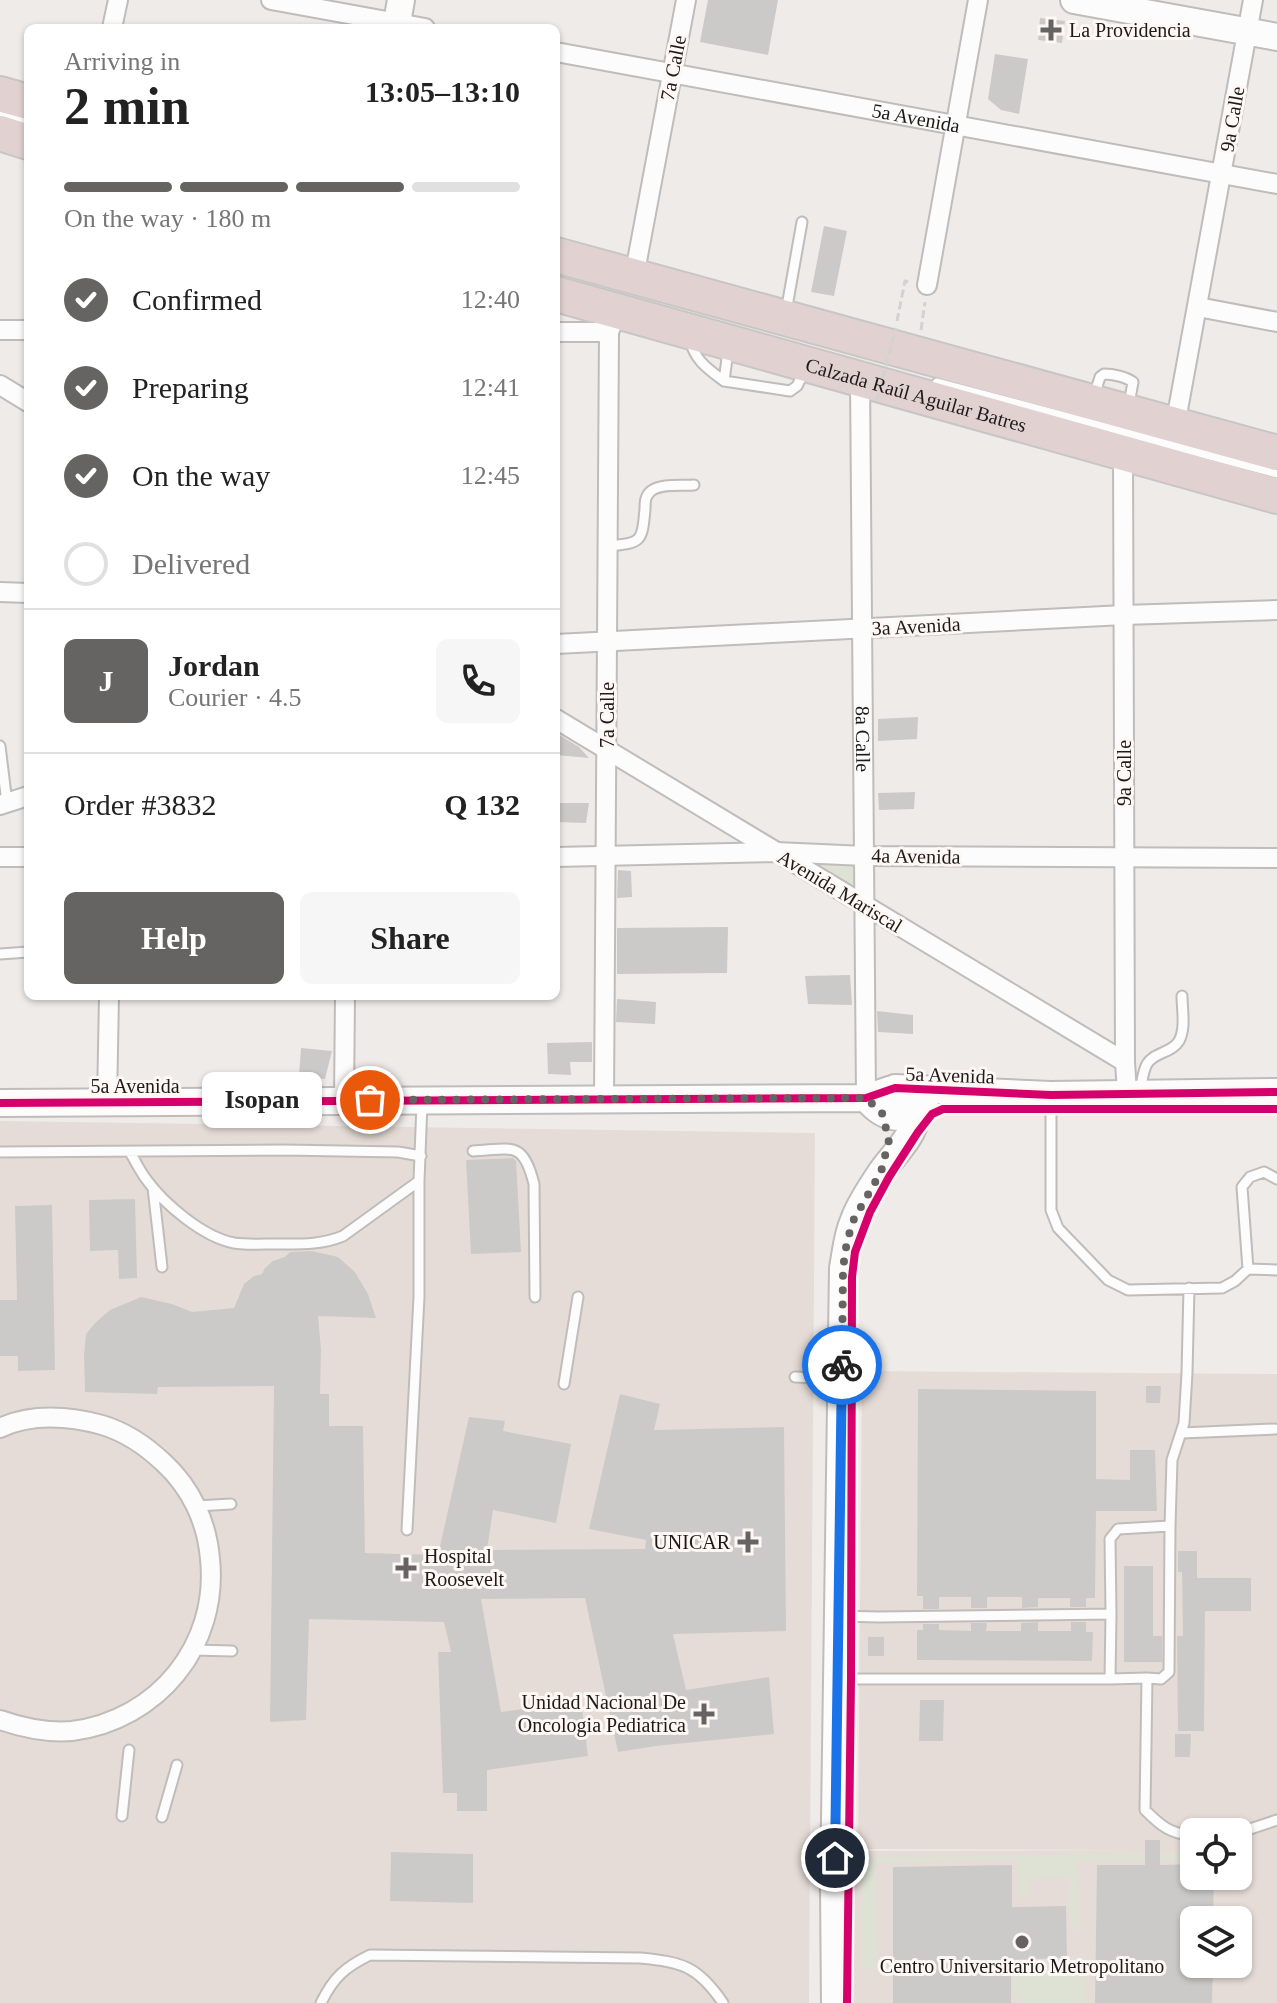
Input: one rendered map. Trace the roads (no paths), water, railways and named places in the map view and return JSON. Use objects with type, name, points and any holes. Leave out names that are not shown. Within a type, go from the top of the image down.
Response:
[{"type":"highway","points":[[0,94],[24,101]]},
{"type":"highway","points":[[0,133],[24,141]]},
{"type":"highway","name":"Calzada Raúl Aguilar Batres","points":[[560,256],[785,319],[924,368],[1092,403],[1277,453]]},
{"type":"highway","name":"Calzada Raúl Aguilar Batres","points":[[560,296],[613,321],[689,332],[806,365],[869,390],[1277,496]]},
{"type":"street","points":[[113,24],[118,0]]},
{"type":"street","points":[[271,0],[398,17]]},
{"type":"street","name":"7a Calle","points":[[634,277],[686,0]]},
{"type":"street","points":[[927,285],[978,0]]},
{"type":"street","points":[[1074,0],[1277,37]]},
{"type":"street","name":"9a Calle","points":[[1175,426],[1253,0]]},
{"type":"street","name":"5a Avenida","points":[[560,53],[1277,184]]},
{"type":"street","points":[[1198,307],[1277,322]]},
{"type":"street","points":[[560,331],[613,321]]},
{"type":"street","name":"7a Calle","points":[[604,1099],[613,321]]},
{"type":"street","points":[[0,330],[24,330]]},
{"type":"street","points":[[0,385],[24,400]]},
{"type":"street","name":"8a Calle","points":[[869,390],[863,629],[865,906],[874,1106],[889,1140],[881,1172]]},
{"type":"street","name":"9a Calle","points":[[1123,454],[1125,1062],[1133,1093]]},
{"type":"street","points":[[0,592],[24,593]]},
{"type":"street","name":"3a Avenida","points":[[560,644],[1277,610]]},
{"type":"street","name":"Avenida Mariscal","points":[[560,721],[1125,1062]]},
{"type":"street","points":[[4,804],[24,797]]},
{"type":"street","name":"4a Avenida","points":[[560,857],[776,852],[865,856],[1277,858]]},
{"type":"street","points":[[0,857],[24,857]]},
{"type":"street","points":[[107,1102],[109,1000]]},
{"type":"street","points":[[344,1100],[345,1000]]},
{"type":"street","points":[[895,1088],[914,1113]]},
{"type":"street","name":"5a Avenida","points":[[874,1106],[895,1088],[1051,1095],[1277,1092]]},
{"type":"street","name":"5a Avenida","points":[[0,1103],[604,1099],[874,1106],[900,1118],[914,1113],[944,1091]]},
{"type":"street","name":"8a Calle","points":[[835,2003],[843,1268],[854,1219],[881,1172],[909,1134],[915,1123],[914,1113]]},
{"type":"street","points":[[0,1428],[43,1417],[81,1419],[117,1430],[149,1449],[176,1474],[196,1506],[208,1541],[212,1579],[207,1615],[193,1650],[171,1681],[143,1705],[110,1722],[74,1730],[23,1728],[0,1720]]},
{"type":"lane","points":[[0,113],[24,120]]},
{"type":"lane","points":[[785,319],[802,222]]},
{"type":"lane","points":[[689,332],[701,364],[724,381],[790,391],[797,386],[806,365]]},
{"type":"lane","points":[[724,381],[730,343]]},
{"type":"lane","points":[[924,368],[1277,473]]},
{"type":"lane","points":[[608,546],[625,545],[639,539],[643,533],[646,498],[651,491],[660,487],[694,485]]},
{"type":"lane","points":[[0,746],[4,804]]},
{"type":"lane","points":[[0,954],[24,952]]},
{"type":"lane","points":[[1133,1093],[1147,1064],[1175,1046],[1180,1039],[1182,996]]},
{"type":"lane","points":[[1051,1095],[1051,1210],[1058,1228],[1108,1280],[1128,1290],[1222,1288],[1248,1269],[1277,1270]]},
{"type":"lane","points":[[407,1530],[419,1297],[422,1100]]},
{"type":"lane","points":[[473,1151],[509,1149],[519,1152],[530,1166],[534,1184],[535,1297]]},
{"type":"lane","points":[[0,1152],[285,1150],[398,1152],[421,1156]]},
{"type":"lane","points":[[130,1152],[153,1188],[176,1209],[209,1235],[235,1243],[329,1242],[343,1236],[419,1181]]},
{"type":"lane","points":[[1248,1269],[1242,1187],[1250,1177],[1264,1172],[1277,1179]]},
{"type":"lane","points":[[153,1188],[162,1267]]},
{"type":"lane","points":[[838,1679],[1161,1679],[1169,1672],[1172,1460],[1182,1433],[1189,1288]]},
{"type":"lane","points":[[564,1384],[578,1297]]},
{"type":"lane","points":[[795,1377],[841,1380]]},
{"type":"lane","points":[[1182,1433],[1275,1429]]},
{"type":"lane","points":[[196,1506],[231,1504]]},
{"type":"lane","points":[[1110,1679],[1110,1539],[1118,1529],[1170,1526]]},
{"type":"lane","points":[[838,1616],[1111,1614]]},
{"type":"lane","points":[[193,1650],[232,1651]]},
{"type":"lane","points":[[1147,1678],[1145,1810],[1161,1827],[1180,1834]]},
{"type":"lane","points":[[122,1816],[129,1750]]},
{"type":"lane","points":[[162,1817],[177,1765]]},
{"type":"lane","points":[[1252,1828],[1277,1820]]},
{"type":"lane","points":[[321,2003],[332,1982],[350,1964],[370,1955],[671,1961],[699,1975],[723,2003]]},
{"type":"place","name":"La Providencia","points":[[1051,30]]},
{"type":"place","name":"Isopan","points":[[370,1100]]},
{"type":"place","name":"UNICAR","points":[[748,1542]]},
{"type":"place","name":"Hospital Roosevelt","points":[[406,1568]]},
{"type":"place","name":"Unidad Nacional De Oncologia Pediatrica","points":[[704,1714]]},
{"type":"place","name":"Centro Universitario Metropolitano","points":[[1022,1942]]}]
